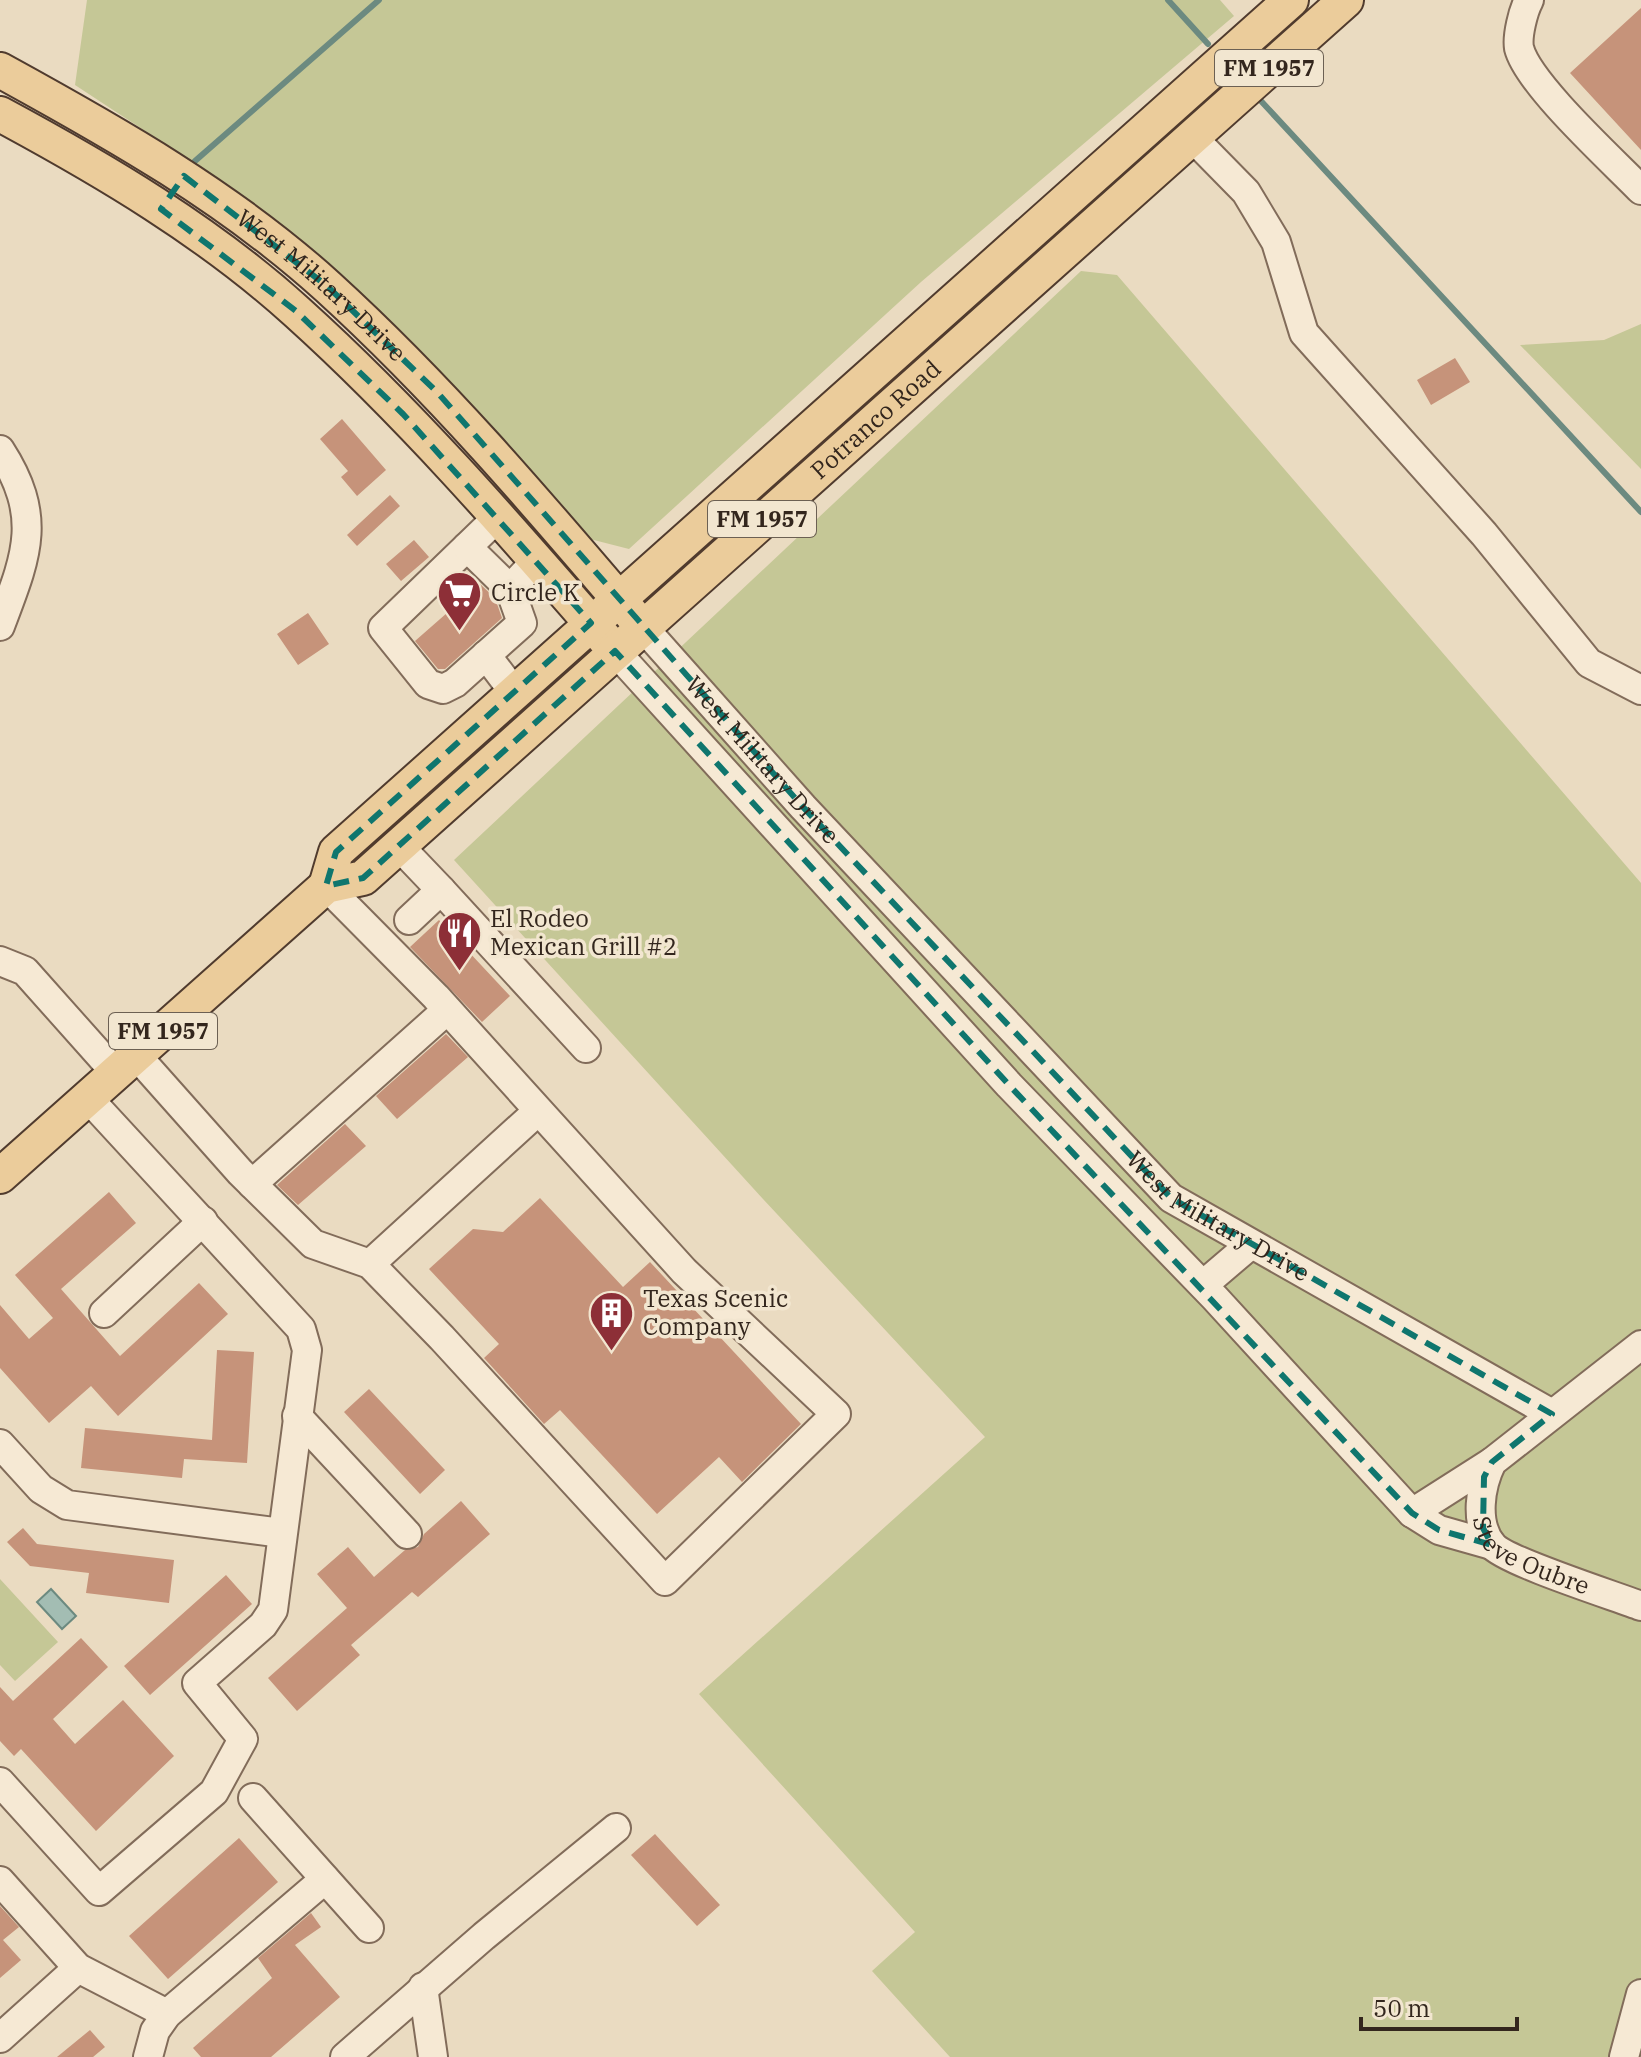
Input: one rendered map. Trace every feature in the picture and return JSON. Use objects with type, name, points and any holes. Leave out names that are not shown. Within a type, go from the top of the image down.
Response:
[{"type":"main road","name":"Potranco Road","points":[[326,886],[336,852],[1291,0]]},
{"type":"main road","name":"Potranco Road","points":[[0,1176],[326,886],[363,878],[1346,0]]},
{"type":"main road","name":"West Military Drive","points":[[0,70],[126,139],[184,176],[327,286],[437,392],[642,626]]},
{"type":"main road","name":"West Military Drive","points":[[0,114],[103,170],[226,255],[296,311],[403,414],[615,651]]},
{"type":"main road","points":[[161,209],[184,176]]},
{"type":"street","points":[[1529,0],[1524,9],[1519,48],[1541,85],[1641,190]]},
{"type":"street","points":[[1192,137],[1246,192],[1276,242],[1304,333],[1484,534],[1589,663],[1641,690]]},
{"type":"street","points":[[0,450],[23,500],[27,547],[0,626]]},
{"type":"street","points":[[467,547],[510,589],[522,623],[443,689],[428,684],[383,628],[497,518]]},
{"type":"street","points":[[510,589],[536,561]]},
{"type":"street","name":"West Military Drive","points":[[642,626],[803,807],[1171,1198],[1552,1414]]},
{"type":"street","name":"West Military Drive","points":[[615,651],[1009,1085],[1203,1285],[1412,1513],[1439,1530],[1492,1545]]},
{"type":"street","points":[[486,655],[514,692]]},
{"type":"street","points":[[399,846],[586,1048]]},
{"type":"street","points":[[0,961],[25,971],[313,1244],[370,1264],[665,1581],[836,1414],[684,1271],[447,1010],[326,886]]},
{"type":"street","points":[[409,920],[441,890]]},
{"type":"street","points":[[252,1184],[447,1010]]},
{"type":"street","points":[[1009,1085],[1039,1058]]},
{"type":"street","points":[[0,1782],[99,1891],[214,1792],[243,1739],[197,1683],[263,1625],[273,1610],[307,1350],[301,1329],[88,1098]]},
{"type":"street","points":[[370,1264],[538,1111]]},
{"type":"street","points":[[104,1313],[203,1221]]},
{"type":"street","points":[[1203,1285],[1250,1245]]},
{"type":"street","name":"Steve Oubre","points":[[1641,1345],[1492,1462],[1484,1477],[1482,1501],[1483,1528],[1492,1545],[1500,1552],[1641,1606]]},
{"type":"street","points":[[297,1416],[407,1534]]},
{"type":"street","points":[[0,1444],[41,1489],[67,1505],[282,1533]]},
{"type":"street","points":[[1412,1513],[1492,1462]]},
{"type":"street","points":[[253,1798],[369,1928]]},
{"type":"street","points":[[345,2057],[423,1987],[616,1828]]},
{"type":"street","points":[[148,2057],[155,2031],[167,2014],[325,1879]]},
{"type":"street","points":[[0,1881],[78,1968],[167,2014]]},
{"type":"street","points":[[0,2038],[78,1968]]},
{"type":"street","points":[[423,1987],[433,2057]]},
{"type":"street","points":[[1624,2057],[1641,1994]]},
{"type":"highlighted area","points":[[184,176],[327,286],[437,392],[803,807],[1171,1198],[1552,1414],[1492,1462],[1484,1477],[1483,1528],[1492,1545],[1439,1530],[1412,1513],[1009,1085],[615,651],[363,878],[326,886],[336,852],[591,623],[403,414],[296,311],[161,209]]},
{"type":"green space","points":[[87,0],[1220,0],[1234,16],[921,282],[629,549],[586,538],[325,266],[226,184],[75,85]]},
{"type":"green space","points":[[1081,271],[1117,275],[1641,883],[1641,2057],[950,2057],[872,1971],[915,1932],[699,1694],[985,1437],[454,860]]},
{"type":"green space","points":[[1641,324],[1641,469],[1520,345],[1604,340]]},
{"type":"green space","points":[[0,1579],[58,1642],[15,1681],[0,1665]]},
{"type":"shaded area","points":[[51,1589],[76,1616],[62,1629],[37,1602]]},
{"type":"building","points":[[1641,8],[1641,150],[1570,73]]},
{"type":"building","points":[[1455,358],[1470,382],[1431,405],[1417,380]]},
{"type":"building","points":[[342,419],[386,470],[357,496],[341,477],[348,471],[320,439]]},
{"type":"building","points":[[390,495],[400,506],[357,546],[347,535]]},
{"type":"building","points":[[414,540],[429,557],[401,581],[386,564]]},
{"type":"building","points":[[480,584],[495,598],[502,618],[445,669],[438,669],[415,641]]},
{"type":"building","points":[[308,613],[329,644],[298,665],[277,634]]},
{"type":"building","name":"El Rodeo Mexican Grill #2","points":[[439,920],[510,996],[482,1022],[410,947]]},
{"type":"building","points":[[446,1034],[468,1057],[397,1119],[376,1096]]},
{"type":"building","points":[[345,1124],[366,1146],[298,1205],[277,1185]]},
{"type":"building","points":[[109,1192],[136,1223],[61,1289],[120,1356],[199,1283],[228,1314],[118,1416],[91,1386],[49,1423],[0,1368],[0,1305],[29,1339],[53,1318],[15,1275]]},
{"type":"building","name":"Texas Scenic Company","points":[[540,1198],[623,1287],[650,1262],[801,1424],[742,1482],[719,1457],[657,1514],[560,1410],[544,1424],[484,1358],[499,1344],[429,1269],[473,1229],[503,1232]]},
{"type":"building","points":[[217,1350],[254,1352],[247,1463],[184,1459],[182,1478],[81,1468],[85,1428],[212,1440]]},
{"type":"building","points":[[369,1389],[445,1470],[420,1494],[344,1412]]},
{"type":"building","points":[[461,1501],[490,1534],[418,1597],[412,1592],[351,1645],[360,1655],[297,1711],[268,1678],[347,1608],[317,1574],[348,1547],[374,1577],[405,1550],[418,1547],[424,1534]]},
{"type":"building","points":[[23,1528],[37,1544],[174,1560],[169,1603],[86,1593],[89,1573],[30,1566],[7,1542]]},
{"type":"building","points":[[226,1575],[252,1604],[150,1695],[124,1666]]},
{"type":"building","points":[[81,1638],[108,1667],[53,1719],[75,1744],[123,1700],[174,1756],[96,1831],[21,1749],[14,1756],[0,1741],[0,1687],[13,1701]]},
{"type":"building","points":[[655,1834],[720,1905],[697,1926],[631,1855]]},
{"type":"building","points":[[239,1838],[278,1882],[168,1979],[129,1936]]},
{"type":"building","points":[[0,1906],[19,1927],[3,1940],[21,1960],[0,1978]]},
{"type":"building","points":[[311,1913],[321,1927],[295,1945],[340,1997],[271,2057],[201,2057],[193,2048],[272,1978],[258,1958]]},
{"type":"building","points":[[90,2030],[105,2047],[93,2057],[57,2057]]},
{"type":"waterway","points":[[195,161],[379,0]]},
{"type":"waterway","points":[[1168,0],[1208,44]]},
{"type":"waterway","points":[[1261,101],[1641,512]]},
{"type":"place","name":"Circle K","points":[[460,632]]},
{"type":"place","name":"El Rodeo Mexican Grill #2","points":[[459,972]]},
{"type":"place","name":"Texas Scenic Company","points":[[612,1352]]}]
